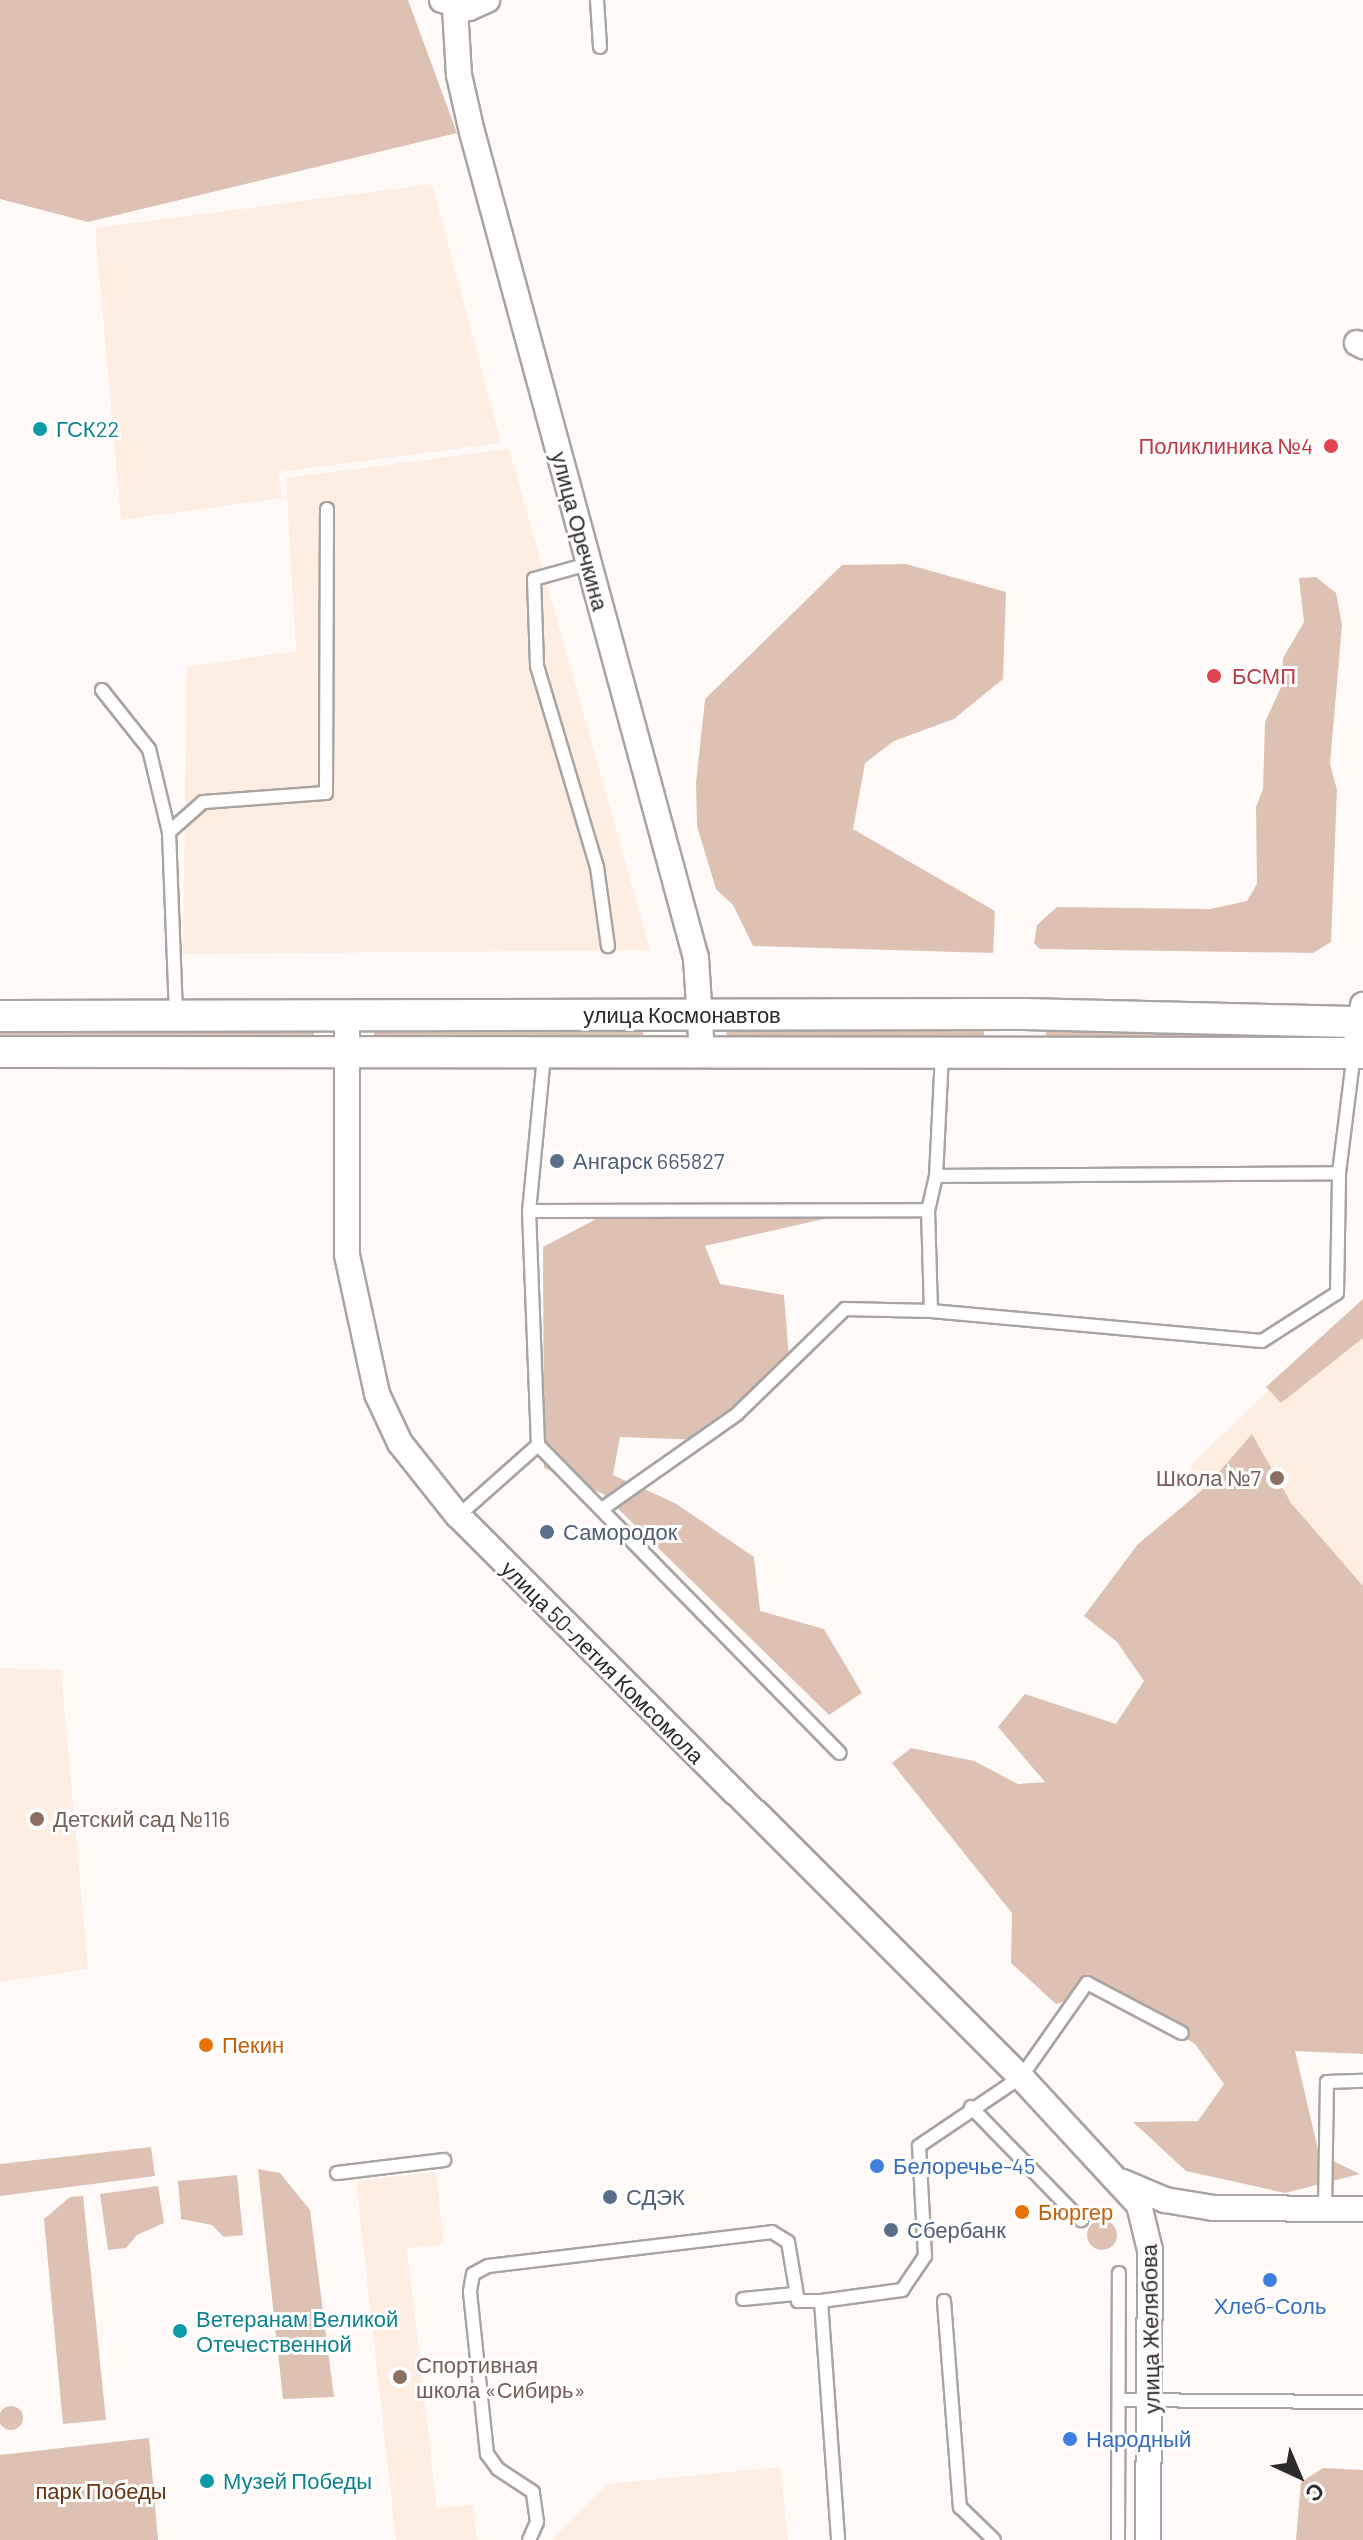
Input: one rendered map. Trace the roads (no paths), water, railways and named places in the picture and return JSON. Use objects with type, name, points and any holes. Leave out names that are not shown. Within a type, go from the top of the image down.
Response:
[{"type":"street","name":"улица Оречкина","points":[[487,0],[448,4],[465,103],[696,958],[702,1054]]},
{"type":"street","points":[[1358,1053],[1363,1005]]},
{"type":"street","name":"улица Космонавтов","points":[[0,1016],[347,1018],[1024,1014],[1363,1022]]},
{"type":"street","name":"улица 50-летия Комсомола","points":[[347,1018],[347,1255],[374,1380],[400,1443],[458,1516],[1121,2180]]},
{"type":"street","name":"улица Космонавтов","points":[[0,1052],[544,1056],[1358,1053]]},
{"type":"street","points":[[1121,2180],[1165,2200],[1214,2208],[1363,2209]]},
{"type":"street","name":"улица Желябова","points":[[1121,2180],[1143,2213],[1150,2250],[1148,2540]]},
{"type":"street","points":[[1150,2250],[1164,2216],[1214,2208]]},
{"type":"lane","points":[[597,0],[600,47]]},
{"type":"lane","points":[[169,832],[203,802],[326,793],[327,509]]},
{"type":"lane","points":[[588,564],[534,579],[537,666],[597,867],[608,946]]},
{"type":"lane","points":[[102,690],[149,749],[169,832],[176,1017]]},
{"type":"lane","points":[[602,1509],[737,1414],[845,1309],[931,1311],[1262,1341],[1337,1293],[1339,1173],[1358,1053]]},
{"type":"lane","points":[[931,1311],[928,1210],[936,1176],[942,1054]]},
{"type":"lane","points":[[544,1056],[529,1211],[538,1445],[840,1753]]},
{"type":"lane","points":[[936,1176],[1339,1173]]},
{"type":"lane","points":[[529,1211],[928,1210]]},
{"type":"lane","points":[[458,1516],[538,1445]]},
{"type":"lane","points":[[529,2540],[537,2522],[533,2492],[498,2469],[487,2454],[470,2291],[473,2274],[488,2266],[772,2232],[788,2242],[798,2301],[821,2301],[902,2290],[925,2256],[919,2146],[971,2107],[1021,2077],[1087,1983],[1182,2033]]},
{"type":"lane","points":[[1325,2209],[1327,2082],[1363,2081]]},
{"type":"lane","points":[[971,2107],[1081,2220]]},
{"type":"lane","points":[[337,2173],[444,2160]]},
{"type":"lane","points":[[1118,2540],[1119,2273]]},
{"type":"lane","points":[[743,2299],[795,2294]]},
{"type":"lane","points":[[821,2301],[838,2540]]},
{"type":"lane","points":[[944,2301],[960,2507],[994,2540]]},
{"type":"lane","points":[[1120,2400],[1363,2402]]},
{"type":"place","name":"ГСК22","points":[[40,429]]},
{"type":"place","name":"Поликлиника №4","points":[[1331,446]]},
{"type":"place","name":"БСМП","points":[[1214,676]]},
{"type":"place","name":"Ангарск 665827","points":[[557,1161]]},
{"type":"place","name":"Школа №7","points":[[1277,1478]]},
{"type":"place","name":"Самородок","points":[[547,1532]]},
{"type":"place","name":"Детский сад №116","points":[[37,1819]]},
{"type":"place","name":"Пекин","points":[[206,2045]]},
{"type":"place","name":"Белоречье-45","points":[[877,2166]]},
{"type":"place","name":"СДЭК","points":[[610,2197]]},
{"type":"place","name":"Бюргер","points":[[1022,2212]]},
{"type":"place","name":"Сбербанк","points":[[891,2230]]},
{"type":"place","name":"Хлеб-Соль","points":[[1270,2280]]},
{"type":"place","name":"Ветеранам Великой Отечественной","points":[[180,2331]]},
{"type":"place","name":"Спортивная школа «Сибирь»","points":[[400,2377]]},
{"type":"place","name":"Народный","points":[[1070,2439]]},
{"type":"place","name":"Музей Победы","points":[[207,2481]]},
{"type":"park label","name":"парк Победы","points":[[101,2491]]}]
